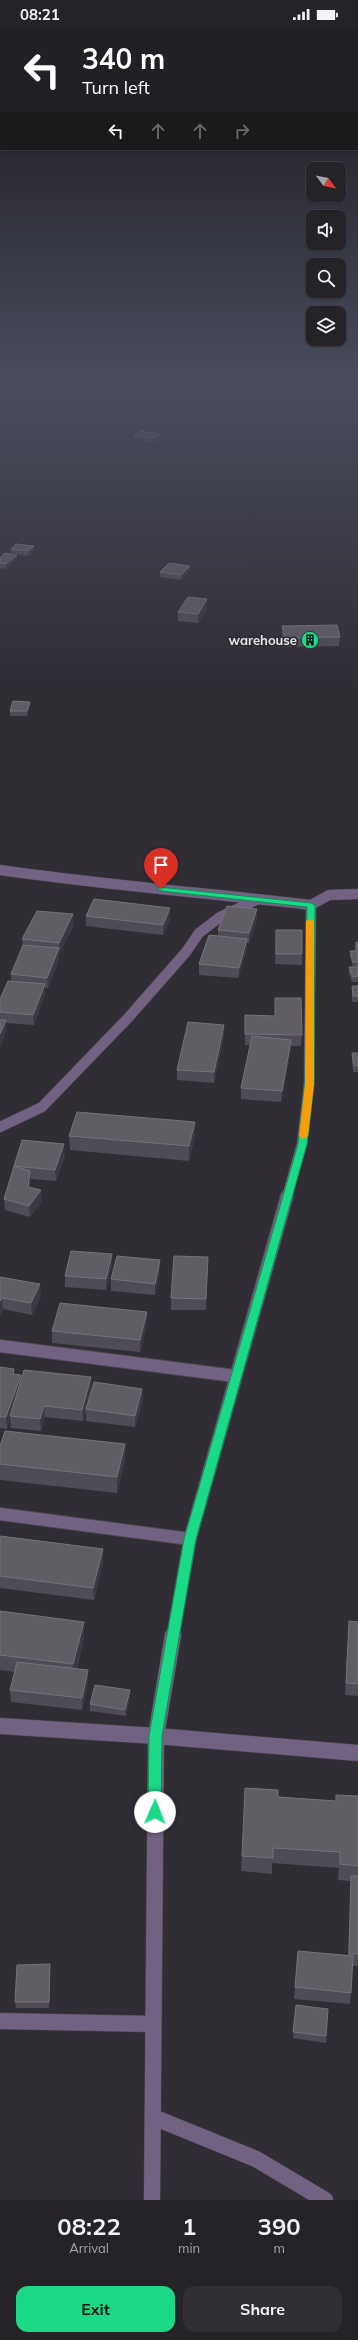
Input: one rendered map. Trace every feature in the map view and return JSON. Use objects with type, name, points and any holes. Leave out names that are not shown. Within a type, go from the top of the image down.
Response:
[{"type":"street","points":[[0,870],[86,883],[176,890],[311,905],[328,895],[358,894]]},
{"type":"street","points":[[0,1127],[42,1107],[128,1018],[186,952],[199,933],[220,917],[256,900]]},
{"type":"street","points":[[152,2200],[156,1736],[190,1539],[302,1144],[309,1084],[311,905]]},
{"type":"street","points":[[0,1346],[235,1376]]},
{"type":"street","points":[[0,1514],[190,1539]]},
{"type":"street","points":[[0,1726],[156,1736],[358,1753]]},
{"type":"street","points":[[0,2021],[153,2024]]},
{"type":"street","points":[[153,2117],[256,2159],[325,2200]]},
{"type":"building","points":[[16,544],[34,546],[28,551],[11,549]]},
{"type":"building","points":[[5,553],[17,555],[6,564],[0,563],[0,558]]},
{"type":"building","points":[[169,563],[190,566],[181,575],[160,572]]},
{"type":"building","points":[[188,597],[207,599],[198,614],[178,612]]},
{"type":"building","points":[[337,625],[340,637],[285,638],[282,626]]},
{"type":"building","points":[[13,701],[30,702],[27,711],[10,711]]},
{"type":"building","points":[[94,899],[170,908],[163,925],[86,916]]},
{"type":"building","points":[[227,906],[257,909],[249,933],[218,930]]},
{"type":"building","points":[[37,911],[73,914],[59,943],[22,939]]},
{"type":"building","points":[[276,930],[302,930],[302,954],[276,954]]},
{"type":"building","points":[[209,935],[247,939],[239,968],[199,964]]},
{"type":"building","points":[[356,942],[358,942],[358,962],[353,962],[350,951],[356,951]]},
{"type":"building","points":[[23,945],[59,948],[47,978],[11,974]]},
{"type":"building","points":[[349,967],[358,967],[358,976],[353,977]]},
{"type":"building","points":[[8,981],[45,984],[33,1015],[0,1012],[0,999]]},
{"type":"building","points":[[352,986],[358,986],[358,996],[353,996]]},
{"type":"building","points":[[275,998],[301,998],[302,1035],[245,1034],[245,1015],[275,1016]]},
{"type":"building","points":[[0,1020],[6,1020],[0,1034]]},
{"type":"building","points":[[188,1022],[224,1025],[214,1072],[177,1070]]},
{"type":"building","points":[[252,1036],[291,1040],[282,1091],[241,1088]]},
{"type":"building","points":[[352,1053],[358,1053],[358,1066],[354,1066]]},
{"type":"building","points":[[77,1112],[195,1122],[189,1146],[69,1136]]},
{"type":"building","points":[[22,1140],[64,1144],[55,1170],[14,1166]]},
{"type":"building","points":[[14,1166],[30,1171],[28,1187],[41,1190],[29,1206],[4,1199]]},
{"type":"building","points":[[71,1251],[112,1254],[106,1279],[65,1276]]},
{"type":"building","points":[[117,1256],[160,1260],[155,1284],[111,1279]]},
{"type":"building","points":[[174,1256],[208,1257],[206,1299],[171,1298]]},
{"type":"building","points":[[0,1277],[40,1284],[31,1303],[2,1298],[0,1301]]},
{"type":"building","points":[[60,1303],[147,1312],[140,1340],[52,1331]]},
{"type":"building","points":[[0,1367],[14,1369],[13,1374],[21,1375],[6,1417],[0,1417]]},
{"type":"building","points":[[24,1370],[91,1377],[82,1410],[44,1406],[40,1419],[10,1416]]},
{"type":"building","points":[[94,1382],[142,1389],[135,1416],[86,1409]]},
{"type":"building","points":[[5,1431],[125,1444],[117,1477],[0,1464],[0,1446]]},
{"type":"building","points":[[0,1536],[103,1549],[93,1588],[0,1576]]},
{"type":"building","points":[[0,1611],[84,1622],[73,1664],[0,1655]]},
{"type":"building","points":[[349,1621],[358,1622],[358,1684],[346,1683]]},
{"type":"building","points":[[17,1662],[88,1670],[82,1698],[10,1690]]},
{"type":"building","points":[[95,1685],[130,1690],[125,1710],[90,1704]]},
{"type":"building","points":[[245,1788],[278,1790],[278,1797],[336,1801],[336,1795],[358,1796],[358,1866],[340,1864],[340,1852],[273,1848],[273,1858],[242,1856]]},
{"type":"building","points":[[351,1876],[358,1876],[358,1954],[349,1954]]},
{"type":"building","points":[[298,1951],[353,1956],[351,1993],[295,1987]]},
{"type":"building","points":[[50,1964],[49,2002],[15,2002],[17,1965]]},
{"type":"building","points":[[296,2005],[328,2009],[326,2036],[293,2032]]},
{"type":"slow traffic","points":[[303,1136],[309,1084],[310,921]]},
{"type":"place","name":"warehouse","points":[[310,640]]},
{"type":"route","points":[[155,1812],[156,1736],[190,1539],[302,1144],[309,1084],[311,905],[161,889]]}]
